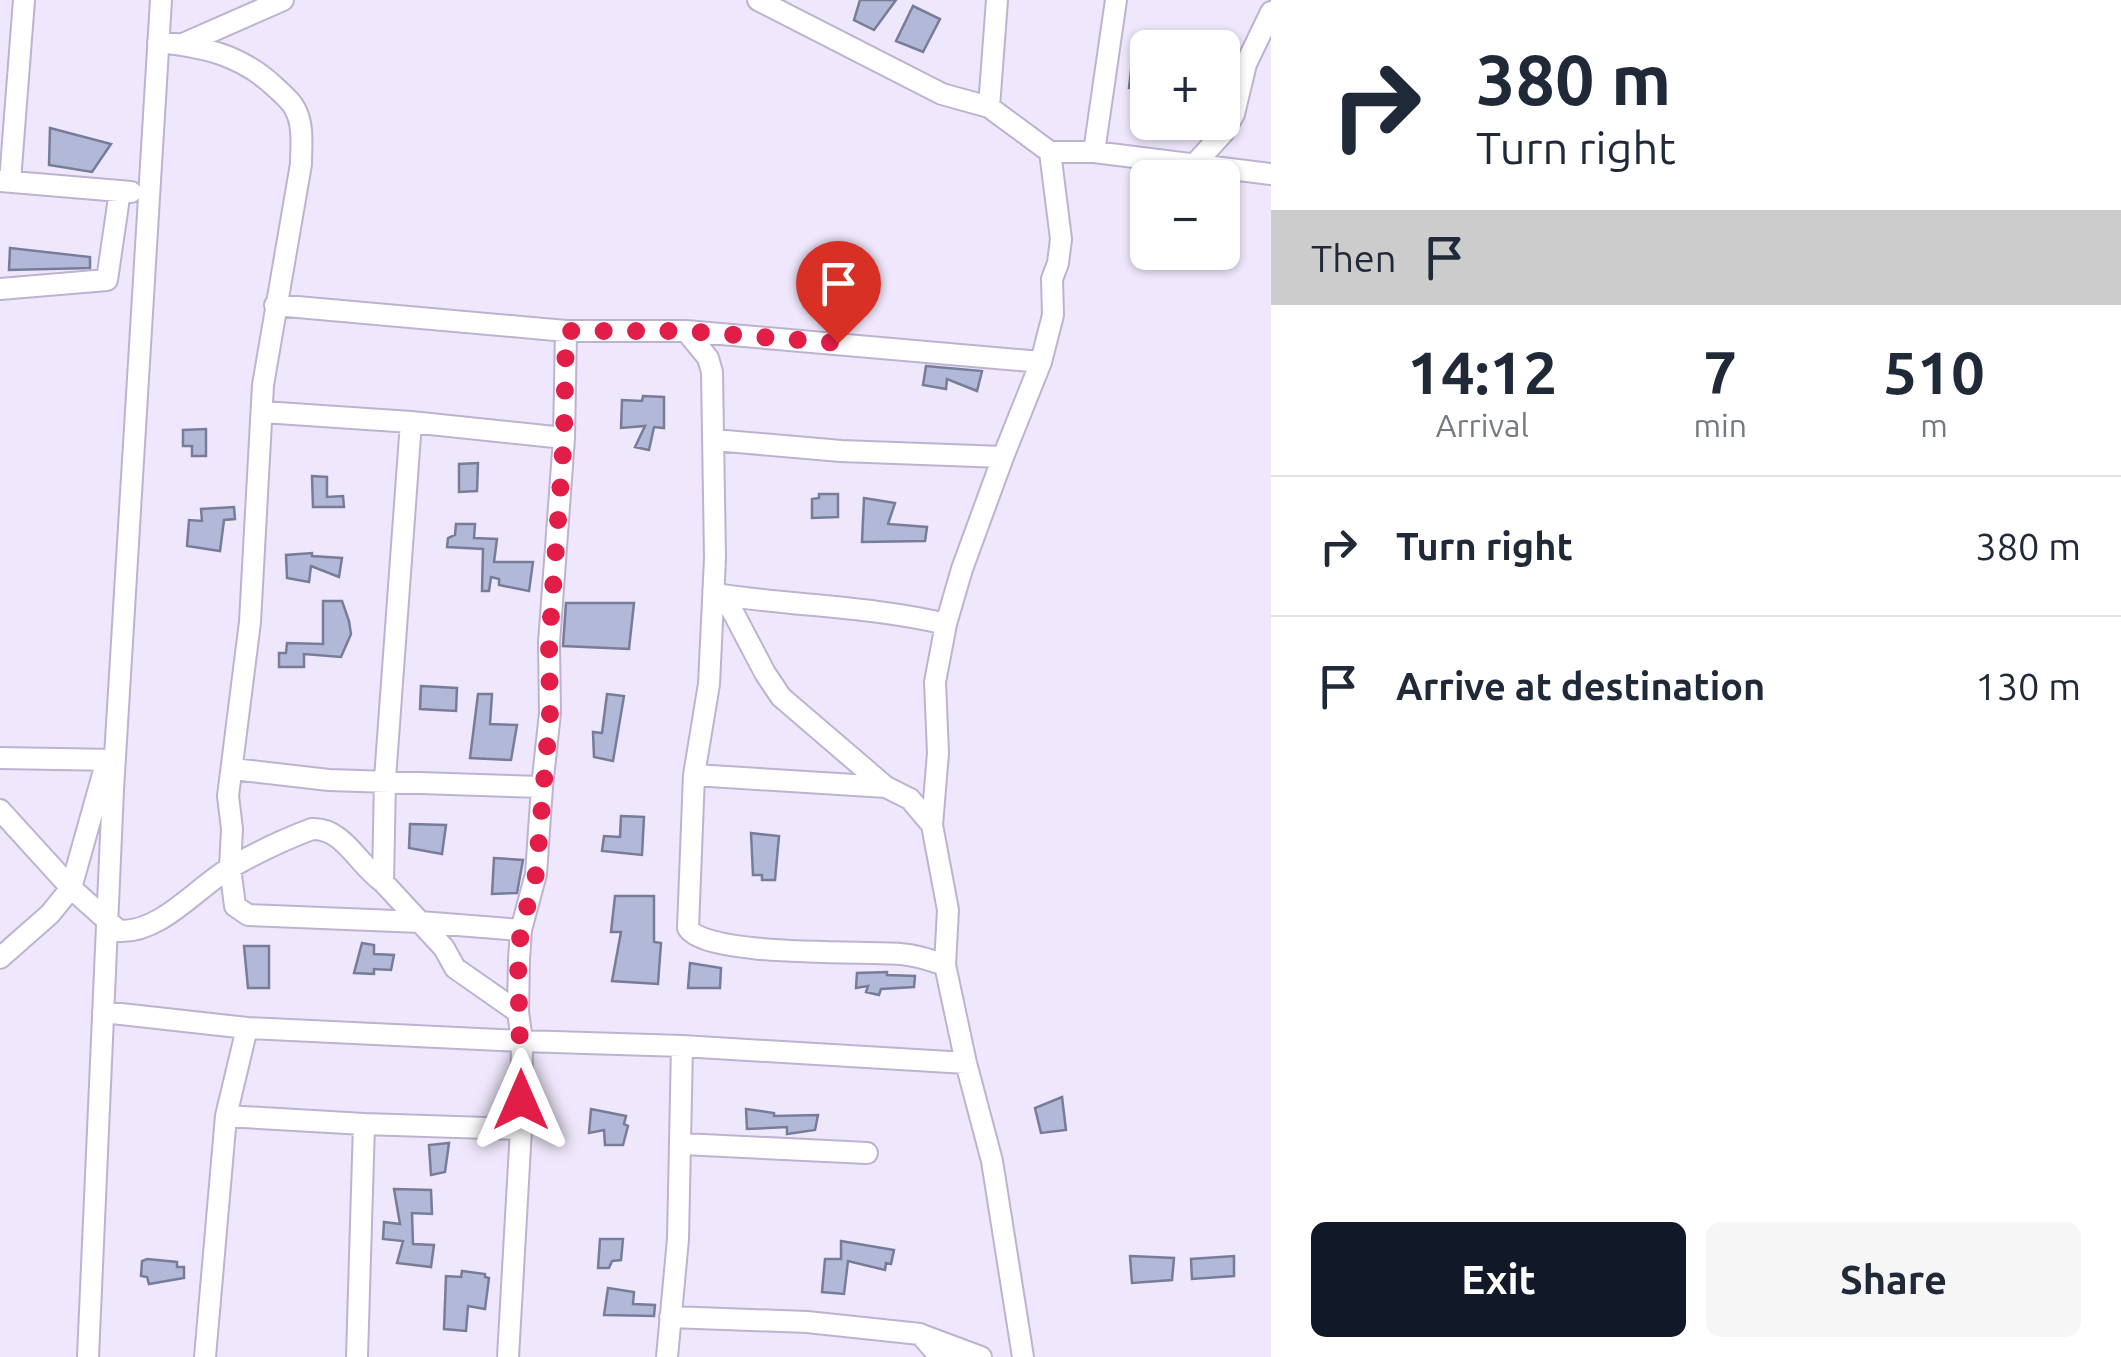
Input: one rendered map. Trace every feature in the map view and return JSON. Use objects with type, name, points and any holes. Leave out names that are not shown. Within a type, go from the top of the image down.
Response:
[{"type":"street","points":[[24,0],[5,181],[148,193]]},
{"type":"street","points":[[88,1357],[108,925],[111,760],[161,0]]},
{"type":"street","points":[[183,44],[283,0]]},
{"type":"street","points":[[758,0],[942,94],[989,107],[1050,152],[1094,152],[1151,160]]},
{"type":"street","points":[[989,107],[997,0]]},
{"type":"street","points":[[1094,152],[1116,0]]},
{"type":"street","points":[[1198,160],[1224,132],[1234,114],[1252,46],[1271,12]]},
{"type":"street","points":[[158,42],[222,52],[246,64],[297,111],[301,131],[301,164],[275,305],[262,412],[250,622],[228,796],[234,906],[248,916],[521,930]]},
{"type":"street","points":[[1024,1357],[992,1161],[945,965],[948,910],[932,826],[938,753],[936,682],[946,624],[962,568],[1041,362],[1053,316],[1052,279],[1061,239],[1050,152]]},
{"type":"street","points":[[1240,171],[1271,174]]},
{"type":"street","points":[[0,288],[108,280],[120,191]]},
{"type":"street","points":[[275,305],[566,331],[686,331],[1041,362]]},
{"type":"street","points":[[508,1357],[521,1129],[521,930],[536,874],[550,713],[549,644],[564,438],[566,331]]},
{"type":"street","points":[[686,331],[708,358],[718,594],[694,775],[688,928],[702,940],[808,952],[902,954],[945,965]]},
{"type":"street","points":[[262,412],[564,438]]},
{"type":"street","points":[[383,882],[385,779],[411,422]]},
{"type":"street","points":[[714,440],[841,451],[1004,457]]},
{"type":"street","points":[[718,594],[883,612],[946,624]]},
{"type":"street","points":[[718,594],[781,697],[886,788],[910,799],[932,826]]},
{"type":"street","points":[[0,758],[111,760]]},
{"type":"street","points":[[0,958],[50,914],[71,888],[111,760]]},
{"type":"street","points":[[233,769],[330,780],[542,787]]},
{"type":"street","points":[[694,775],[886,788]]},
{"type":"street","points":[[0,810],[108,925],[129,932],[149,924],[230,867],[289,837],[326,828],[444,948],[455,968],[518,1012]]},
{"type":"street","points":[[104,1012],[247,1028],[682,1046],[966,1064]]},
{"type":"street","points":[[205,1357],[226,1116],[247,1028]]},
{"type":"street","points":[[666,1357],[682,1144],[682,1046]]},
{"type":"street","points":[[226,1116],[521,1129]]},
{"type":"street","points":[[358,1357],[364,1124]]},
{"type":"street","points":[[682,1144],[867,1154]]},
{"type":"street","points":[[670,1317],[806,1322],[920,1334],[980,1357]]},
{"type":"street","points":[[920,1334],[940,1357]]},
{"type":"building","points":[[860,0],[896,0],[874,30],[854,20]]},
{"type":"building","points":[[913,6],[940,19],[923,52],[896,41]]},
{"type":"building","points":[[50,128],[111,144],[92,172],[49,165]]},
{"type":"building","points":[[10,248],[90,257],[90,268],[9,270]]},
{"type":"building","points":[[926,366],[982,371],[977,391],[947,379],[946,389],[923,385]]},
{"type":"building","points":[[643,396],[664,397],[664,428],[654,427],[649,450],[635,447],[645,426],[621,428],[622,400],[642,401]]},
{"type":"building","points":[[206,429],[206,456],[192,456],[192,446],[183,446],[183,430]]},
{"type":"building","points":[[478,463],[477,491],[459,492],[459,464]]},
{"type":"building","points":[[312,476],[327,477],[327,497],[343,496],[344,507],[313,507]]},
{"type":"building","points":[[819,494],[838,494],[838,517],[812,518],[812,499],[819,498]]},
{"type":"building","points":[[864,498],[895,503],[888,524],[927,527],[925,541],[862,542]]},
{"type":"building","points":[[234,507],[235,519],[224,520],[220,551],[187,546],[189,520],[202,521],[201,509]]},
{"type":"building","points":[[456,524],[475,524],[474,538],[497,539],[494,562],[533,562],[529,591],[499,585],[499,579],[491,577],[489,591],[482,591],[483,549],[447,547],[448,538],[455,535]]},
{"type":"building","points":[[312,553],[342,558],[339,577],[311,566],[309,582],[287,578],[286,555]]},
{"type":"building","points":[[323,601],[342,601],[349,621],[351,634],[341,657],[304,654],[304,667],[279,667],[279,653],[286,653],[287,643],[323,644]]},
{"type":"building","points":[[566,603],[634,603],[629,649],[563,646]]},
{"type":"building","points":[[421,686],[457,688],[456,711],[420,709]]},
{"type":"building","points":[[478,694],[492,694],[490,724],[517,725],[511,760],[470,758]]},
{"type":"building","points":[[607,694],[624,696],[613,761],[594,757],[593,732],[602,733]]},
{"type":"building","points":[[621,816],[644,817],[642,855],[602,851],[604,836],[620,837]]},
{"type":"building","points":[[410,824],[446,825],[442,854],[409,848]]},
{"type":"building","points":[[751,833],[779,836],[775,880],[753,875]]},
{"type":"building","points":[[494,858],[523,860],[517,893],[492,894]]},
{"type":"building","points":[[615,896],[654,896],[654,942],[661,943],[658,984],[612,981],[621,932],[611,932]]},
{"type":"building","points":[[362,943],[374,945],[374,954],[394,955],[391,970],[354,973]]},
{"type":"building","points":[[244,946],[269,946],[269,988],[248,988]]},
{"type":"building","points":[[690,963],[721,968],[720,988],[688,988]]},
{"type":"building","points":[[857,973],[915,976],[914,987],[881,989],[879,995],[866,992],[868,986],[856,988]]},
{"type":"building","points":[[1062,1097],[1066,1130],[1041,1133],[1035,1108]]},
{"type":"building","points":[[591,1109],[626,1116],[624,1124],[628,1126],[623,1145],[605,1145],[604,1130],[589,1133]]},
{"type":"building","points":[[746,1109],[774,1116],[818,1115],[815,1130],[787,1134],[787,1127],[747,1129]]},
{"type":"building","points":[[449,1143],[445,1172],[431,1175],[429,1145]]},
{"type":"building","points":[[394,1189],[431,1190],[432,1214],[412,1213],[413,1244],[434,1245],[431,1267],[397,1263],[403,1241],[383,1239],[384,1222],[400,1224]]},
{"type":"building","points":[[600,1239],[623,1239],[621,1260],[612,1261],[609,1268],[598,1268]]},
{"type":"building","points":[[841,1241],[894,1250],[891,1264],[886,1263],[885,1270],[848,1261],[844,1294],[822,1292],[825,1259],[841,1259]]},
{"type":"building","points":[[1130,1256],[1174,1258],[1172,1280],[1132,1283]]},
{"type":"building","points":[[1234,1256],[1234,1276],[1192,1279],[1191,1259]]},
{"type":"building","points":[[142,1261],[177,1262],[177,1267],[184,1267],[184,1278],[149,1284],[147,1277],[141,1276]]},
{"type":"building","points":[[462,1271],[489,1278],[485,1309],[468,1306],[466,1331],[444,1329],[446,1276],[461,1277]]},
{"type":"building","points":[[608,1288],[634,1292],[633,1304],[655,1305],[654,1316],[604,1315]]},
{"type":"route","points":[[521,1100],[518,959],[521,930],[536,874],[550,713],[549,644],[564,438],[566,331],[686,331],[838,343]]}]
